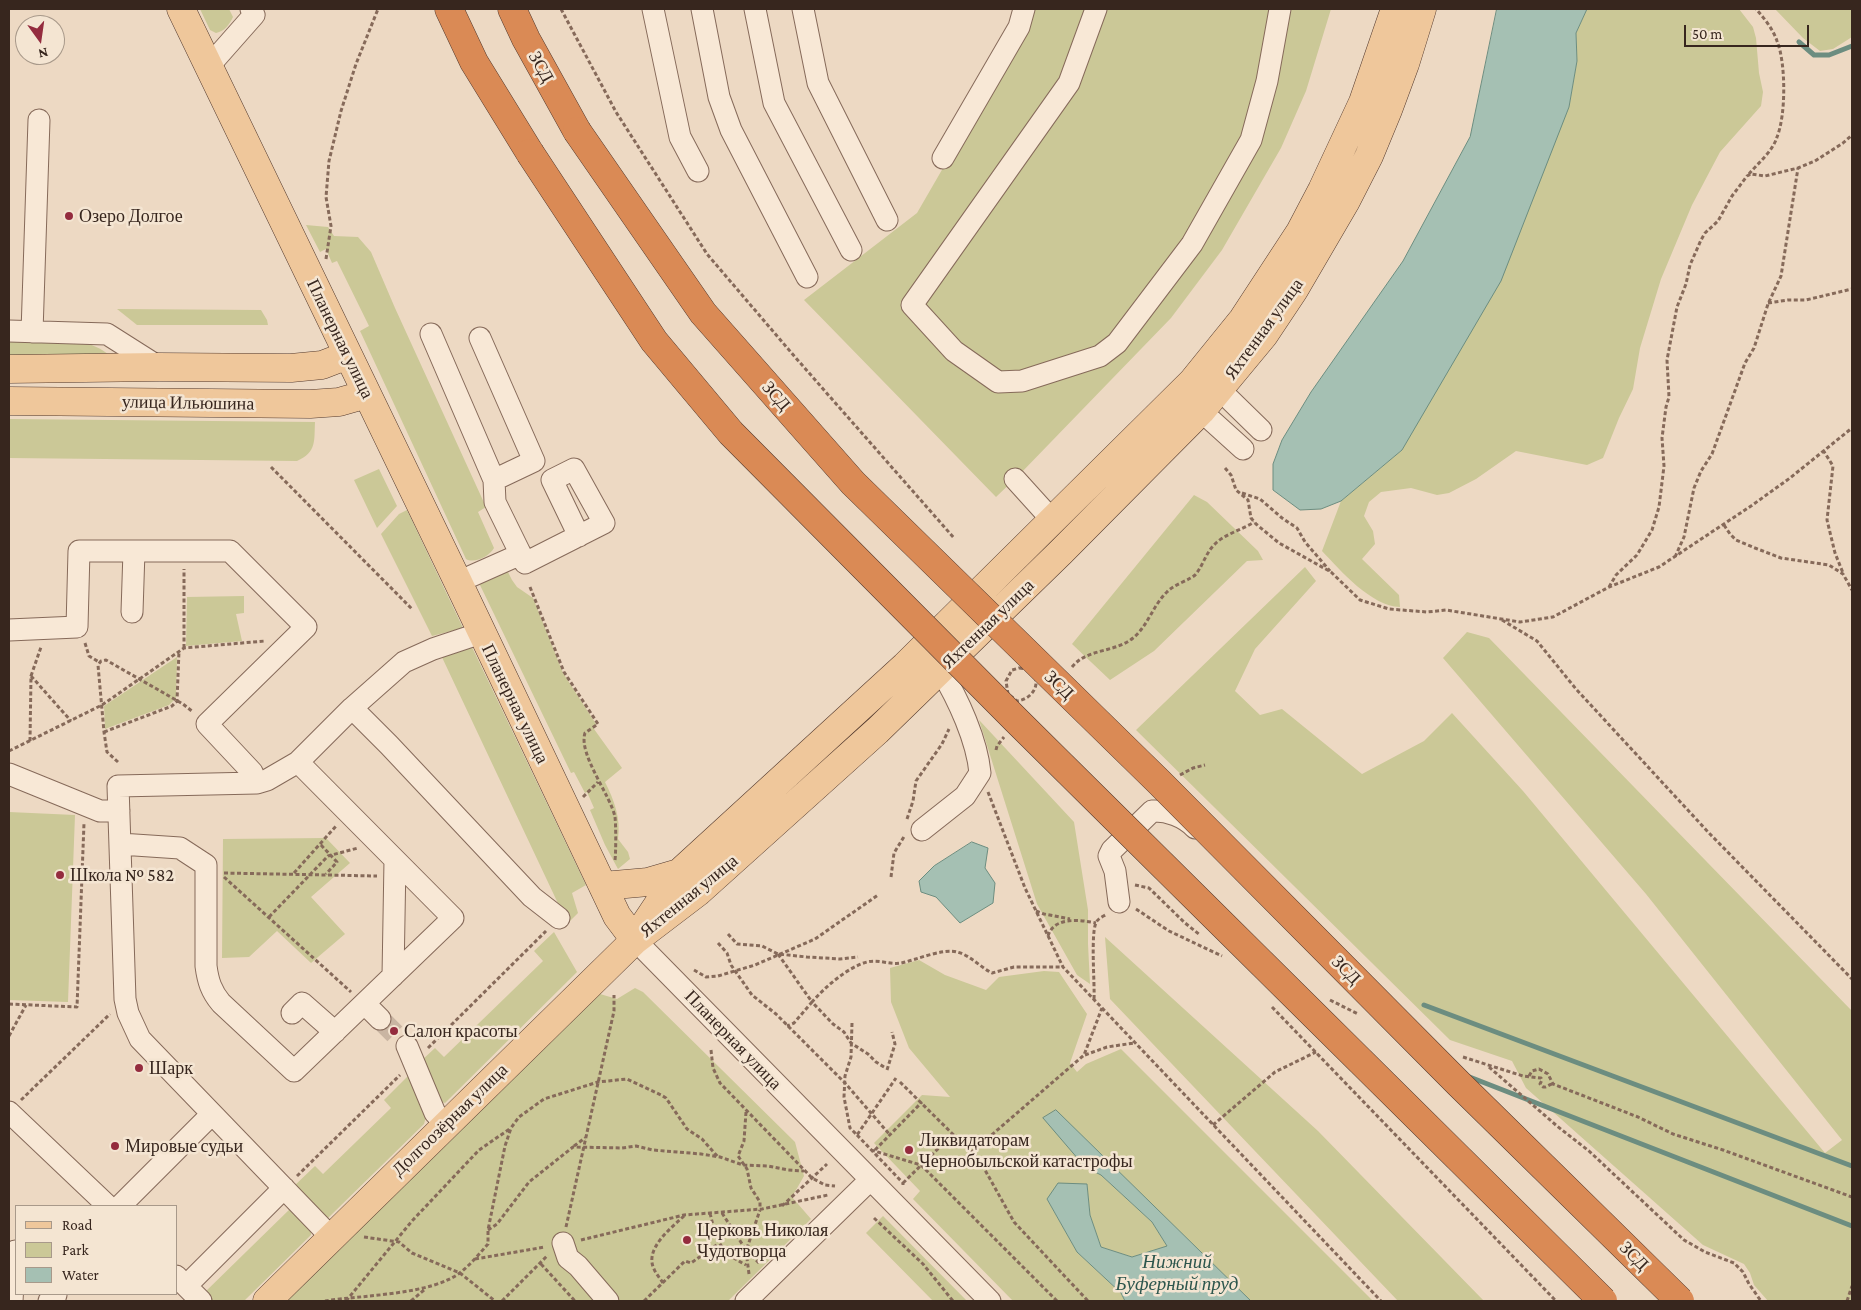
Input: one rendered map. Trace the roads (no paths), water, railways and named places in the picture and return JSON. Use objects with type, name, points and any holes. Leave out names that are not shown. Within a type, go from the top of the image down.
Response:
[{"type":"highway","points":[[449,9],[474,62],[525,145],[654,341],[731,433],[1036,740],[1603,1301]]},
{"type":"highway","name":"ЗСД","points":[[512,9],[526,39],[577,131],[703,313],[853,483],[1144,768],[1680,1301]]},
{"type":"main road","name":"Планерная улица","points":[[181,9],[481,633],[608,876],[617,916],[626,931],[635,940]]},
{"type":"main road","name":"Яхтенная улица","points":[[635,940],[679,873],[905,666],[1192,382],[1243,319],[1300,232],[1363,102],[1395,9]]},
{"type":"main road","name":"Яхтенная улица","points":[[635,940],[698,892],[870,737],[941,670],[1201,411],[1220,389],[1264,335],[1294,290],[1346,202],[1369,156],[1388,110],[1422,9]]},
{"type":"main road","name":"улица Ильюшина","points":[[9,369],[291,368],[322,364],[348,355]]},
{"type":"main road","name":"улица Ильюшина","points":[[9,401],[310,404],[339,402],[367,394]]},
{"type":"main road","points":[[608,876],[648,882],[679,873]]},
{"type":"main road","name":"Долгоозёрная улица","points":[[266,1301],[635,940]]},
{"type":"street","points":[[653,9],[680,137],[698,171]]},
{"type":"street","points":[[702,9],[719,97],[731,130],[807,277]]},
{"type":"street","points":[[755,9],[774,103],[851,250]]},
{"type":"street","points":[[804,9],[818,82],[887,220]]},
{"type":"street","points":[[943,158],[1019,27],[1024,9]]},
{"type":"street","points":[[1096,9],[1069,83],[912,305],[954,351],[998,382],[1022,381],[1100,356],[1117,343],[1186,252],[1251,140],[1267,81],[1280,9]]},
{"type":"street","points":[[209,66],[250,13]]},
{"type":"street","points":[[32,332],[39,120]]},
{"type":"street","points":[[9,332],[107,334],[159,367]]},
{"type":"street","points":[[431,334],[494,480],[495,502],[525,563],[579,536]]},
{"type":"street","points":[[480,338],[534,461],[494,480]]},
{"type":"street","points":[[1192,382],[1220,389],[1260,430]]},
{"type":"street","points":[[1192,382],[1201,411],[1243,449]]},
{"type":"street","points":[[1015,479],[1053,520]]},
{"type":"street","points":[[9,630],[78,627],[79,551],[230,551],[306,627],[207,724],[252,772],[257,783]]},
{"type":"street","points":[[132,612],[134,551]]},
{"type":"street","points":[[458,582],[521,554]]},
{"type":"street","points":[[331,1237],[140,1039],[128,1013],[125,999],[118,786],[257,783],[267,780],[298,762],[352,708],[404,662],[433,649],[481,633]]},
{"type":"street","points":[[911,829],[965,796],[980,773],[972,737],[941,670]]},
{"type":"street","points":[[352,708],[532,897],[559,918]]},
{"type":"street","points":[[120,844],[180,848],[192,854],[206,865],[206,966],[213,994],[294,1071],[453,918],[395,868],[378,843],[298,762]]},
{"type":"street","points":[[9,774],[100,811],[119,811]]},
{"type":"street","points":[[1118,897],[1116,871],[1109,856],[1112,850],[1152,811],[1187,819],[1361,992]]},
{"type":"street","points":[[393,976],[395,868]]},
{"type":"street","name":"Планерная улица","points":[[635,940],[990,1301]]},
{"type":"street","points":[[292,1014],[302,1003],[335,1032]]},
{"type":"street","points":[[364,1004],[380,1019]]},
{"type":"street","points":[[407,1046],[435,1113],[446,1125]]},
{"type":"street","points":[[9,1112],[107,1205]]},
{"type":"street","points":[[121,1205],[212,1114]]},
{"type":"street","points":[[746,1301],[870,1180]]},
{"type":"street","points":[[188,1288],[284,1188]]},
{"type":"street","points":[[560,1244],[568,1258],[578,1266],[608,1301]]},
{"type":"street","points":[[12,1301],[13,1250]]},
{"type":"water","points":[[1497,9],[1587,9],[1576,33],[1577,61],[1569,107],[1501,281],[1402,450],[1341,501],[1321,509],[1300,510],[1273,490],[1273,464],[1282,440],[1311,392],[1403,261],[1470,137]]},
{"type":"water","points":[[972,842],[988,848],[985,868],[995,883],[993,903],[960,923],[936,897],[921,892],[919,881],[934,866]]},
{"type":"water","name":"Нижний Буферный пруд","points":[[1056,1110],[1251,1301],[1125,1301],[1121,1293],[1077,1252],[1047,1199],[1058,1183],[1087,1184],[1090,1215],[1101,1247],[1132,1257],[1167,1246],[1152,1222],[1101,1175],[1085,1167],[1043,1118]]},
{"type":"waterway","points":[[1799,42],[1814,55],[1829,55],[1852,46]]},
{"type":"waterway","points":[[1424,1005],[1852,1166]]},
{"type":"waterway","points":[[1467,1076],[1852,1226]]},
{"type":"tunnel","points":[[380,1019],[407,1046]]},
{"type":"place","name":"Озеро Долгое","points":[[69,216]]},
{"type":"place","name":"Школа № 582","points":[[60,875]]},
{"type":"place","name":"Салон красоты","points":[[394,1031]]},
{"type":"place","name":"Шарк","points":[[139,1068]]},
{"type":"place","name":"Мировые судьи","points":[[115,1146]]},
{"type":"place","name":"Ликвидаторам Чернобыльской катастрофы","points":[[909,1150]]},
{"type":"place","name":"Церковь Николая Чудотворца","points":[[687,1240]]}]
